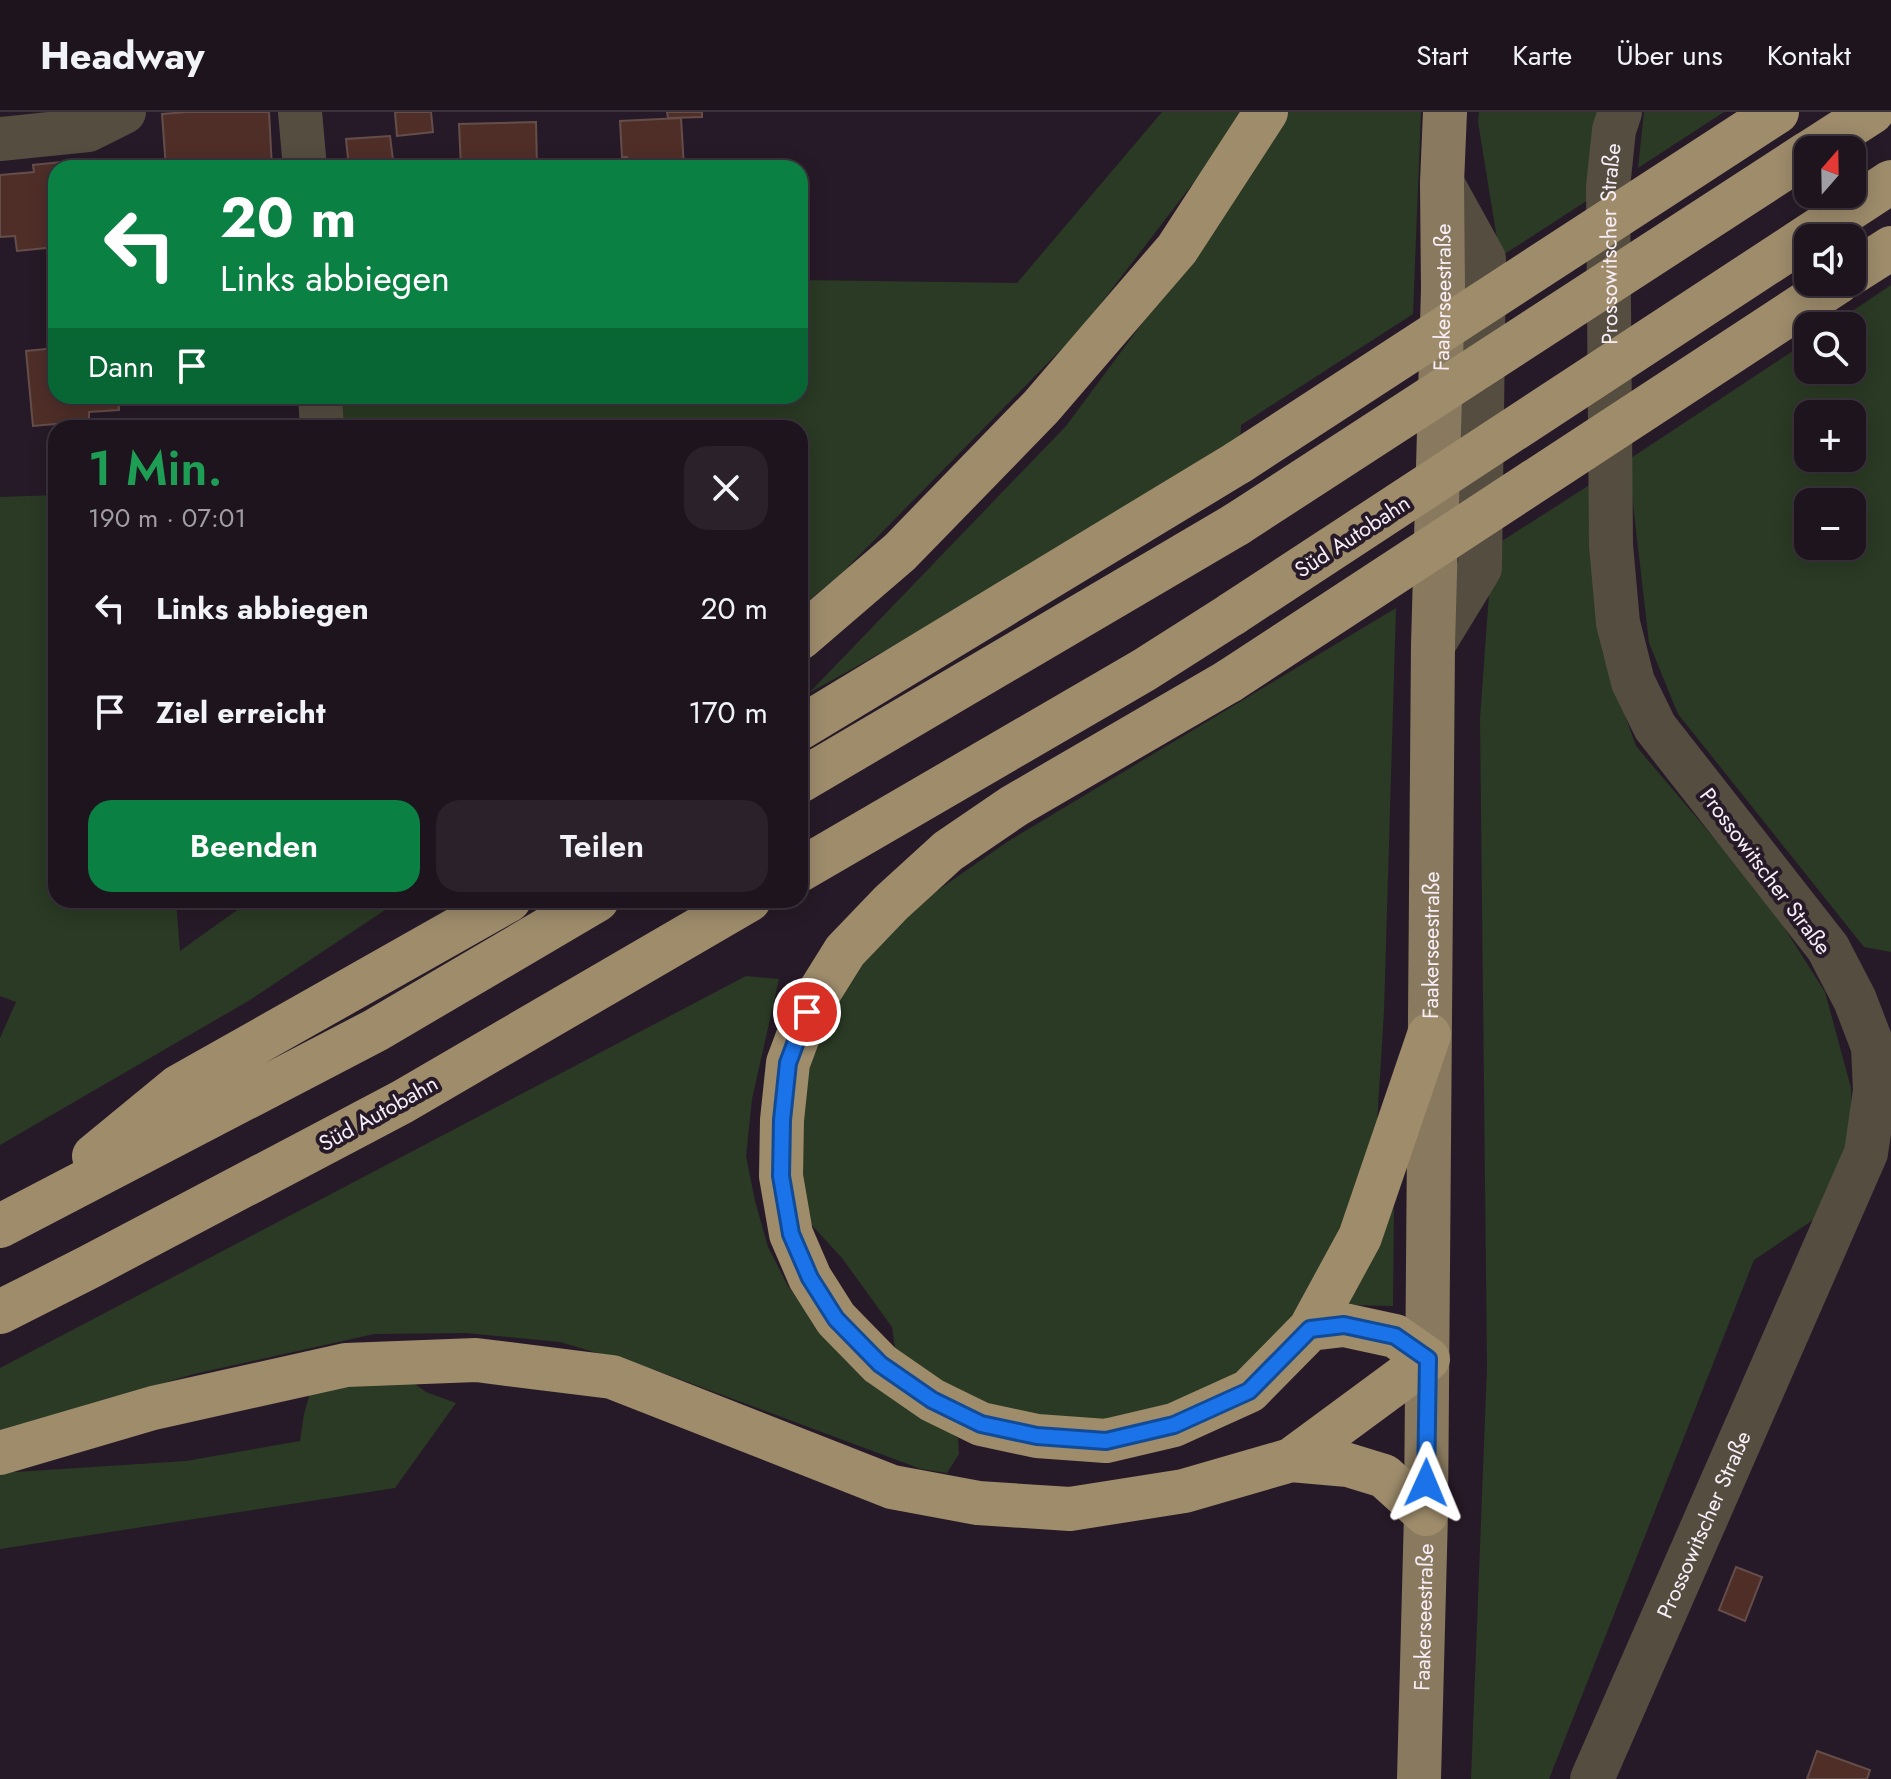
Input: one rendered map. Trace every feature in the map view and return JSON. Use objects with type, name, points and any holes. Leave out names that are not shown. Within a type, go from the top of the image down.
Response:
[{"type":"highway","points":[[808,631],[900,552],[1041,407],[1177,249],[1266,112]]},
{"type":"highway","points":[[808,723],[1239,462],[1777,112]]},
{"type":"highway","points":[[1835,136],[1872,112]]},
{"type":"highway","points":[[808,776],[1237,524],[1794,162]]},
{"type":"highway","name":"Süd Autobahn","points":[[808,865],[1144,670],[1891,182]]},
{"type":"highway","points":[[1866,264],[1891,248]]},
{"type":"highway","points":[[1429,1035],[1360,1237],[1310,1329],[1249,1391],[1174,1425],[1106,1441],[1037,1436],[981,1424],[932,1400],[880,1364],[836,1319],[810,1278],[791,1234],[781,1176],[782,1120],[788,1063],[807,1012],[845,951],[891,903],[948,851],[1014,806],[1229,681],[1817,296]]},
{"type":"highway","points":[[378,976],[460,908]]},
{"type":"highway","points":[[12,1220],[178,1087],[495,908]]},
{"type":"highway","points":[[12,1220],[376,1030],[583,908]]},
{"type":"highway","name":"Süd Autobahn","points":[[0,1312],[402,1102],[735,908]]},
{"type":"highway","points":[[0,1453],[153,1408],[346,1365],[476,1360],[612,1377],[892,1487],[978,1503],[1070,1509],[1184,1491],[1291,1460],[1428,1359],[1395,1336],[1344,1325],[1310,1329]]},
{"type":"highway","points":[[1291,1460],[1348,1465],[1384,1476],[1426,1514]]},
{"type":"main road","name":"Faakerseestraße","points":[[1419,1779],[1428,1359],[1433,645],[1445,112]]},
{"type":"street","points":[[0,139],[88,130],[124,112]]},
{"type":"street","points":[[300,112],[304,160]]},
{"type":"street","name":"Prossowitscher Straße","points":[[1592,1779],[1866,1153],[1885,1042],[1855,1000],[1828,948],[1655,727],[1633,682],[1618,623],[1611,545],[1608,187],[1614,130],[1620,112]]},
{"type":"green space","points":[[1162,112],[1245,112],[1082,328],[843,572],[808,601],[808,420],[338,420],[336,404],[808,404],[808,280],[1017,283]]},
{"type":"green space","points":[[1286,112],[1421,112],[1413,314],[1241,425],[1240,444],[1106,527],[809,693],[1066,426],[1181,271]]},
{"type":"green space","points":[[1479,112],[1600,112],[1588,200],[1500,257],[1478,122]]},
{"type":"green space","points":[[1644,112],[1724,112],[1638,168]]},
{"type":"green space","points":[[1891,285],[1891,952],[1864,947],[1678,714],[1649,643],[1628,460],[1794,350],[1794,384],[1866,384],[1866,312],[1851,312]]},
{"type":"green space","points":[[1591,484],[1593,562],[1602,651],[1636,746],[1768,902],[1825,992],[1851,1088],[1852,1136],[1819,1216],[1754,1260],[1549,1779],[1471,1779],[1487,1367],[1480,718],[1491,548]]},
{"type":"green space","points":[[48,495],[48,908],[177,908],[180,951],[240,908],[388,908],[250,1000],[0,1145],[0,1038],[16,1002],[0,996],[0,497]]},
{"type":"green space","points":[[1396,608],[1384,1011],[1377,1124],[1324,1282],[1252,1364],[1185,1405],[1081,1425],[977,1406],[896,1355],[892,1327],[842,1258],[807,1220],[796,1102],[816,1026],[888,925],[1007,842]]},
{"type":"green space","points":[[746,976],[779,979],[752,1099],[746,1156],[768,1247],[788,1286],[817,1325],[917,1411],[958,1438],[959,1454],[947,1473],[921,1469],[655,1370],[560,1342],[466,1333],[374,1334],[194,1374],[0,1431],[0,1368]]},
{"type":"green space","points":[[1394,1207],[1393,1306],[1346,1305]]},
{"type":"green space","points":[[401,1374],[426,1392],[456,1403],[395,1488],[0,1549],[0,1473],[186,1461],[300,1441],[312,1386]]},
{"type":"building","points":[[269,112],[272,160],[165,160],[162,114]]},
{"type":"building","points":[[395,112],[431,112],[433,132],[397,136]]},
{"type":"building","points":[[667,112],[702,112],[702,117],[668,118]]},
{"type":"building","points":[[681,118],[684,160],[627,160],[627,157],[622,157],[620,121]]},
{"type":"building","points":[[536,122],[537,160],[461,160],[459,124]]},
{"type":"building","points":[[390,136],[393,160],[348,160],[346,139]]},
{"type":"building","points":[[48,163],[48,248],[17,251],[15,236],[0,237],[0,175],[34,172],[33,165]]},
{"type":"building","points":[[48,349],[48,404],[119,404],[119,410],[89,412],[89,420],[48,420],[48,425],[33,426],[26,351]]},
{"type":"building","points":[[1736,1567],[1762,1577],[1745,1621],[1719,1610]]},
{"type":"building","points":[[1817,1751],[1870,1770],[1867,1779],[1807,1779]]},
{"type":"route","points":[[807,1012],[788,1063],[782,1120],[781,1176],[791,1234],[810,1278],[836,1319],[880,1364],[932,1400],[981,1424],[1037,1436],[1106,1441],[1174,1425],[1249,1391],[1310,1329],[1344,1325],[1395,1336],[1428,1359],[1426,1483]]}]
